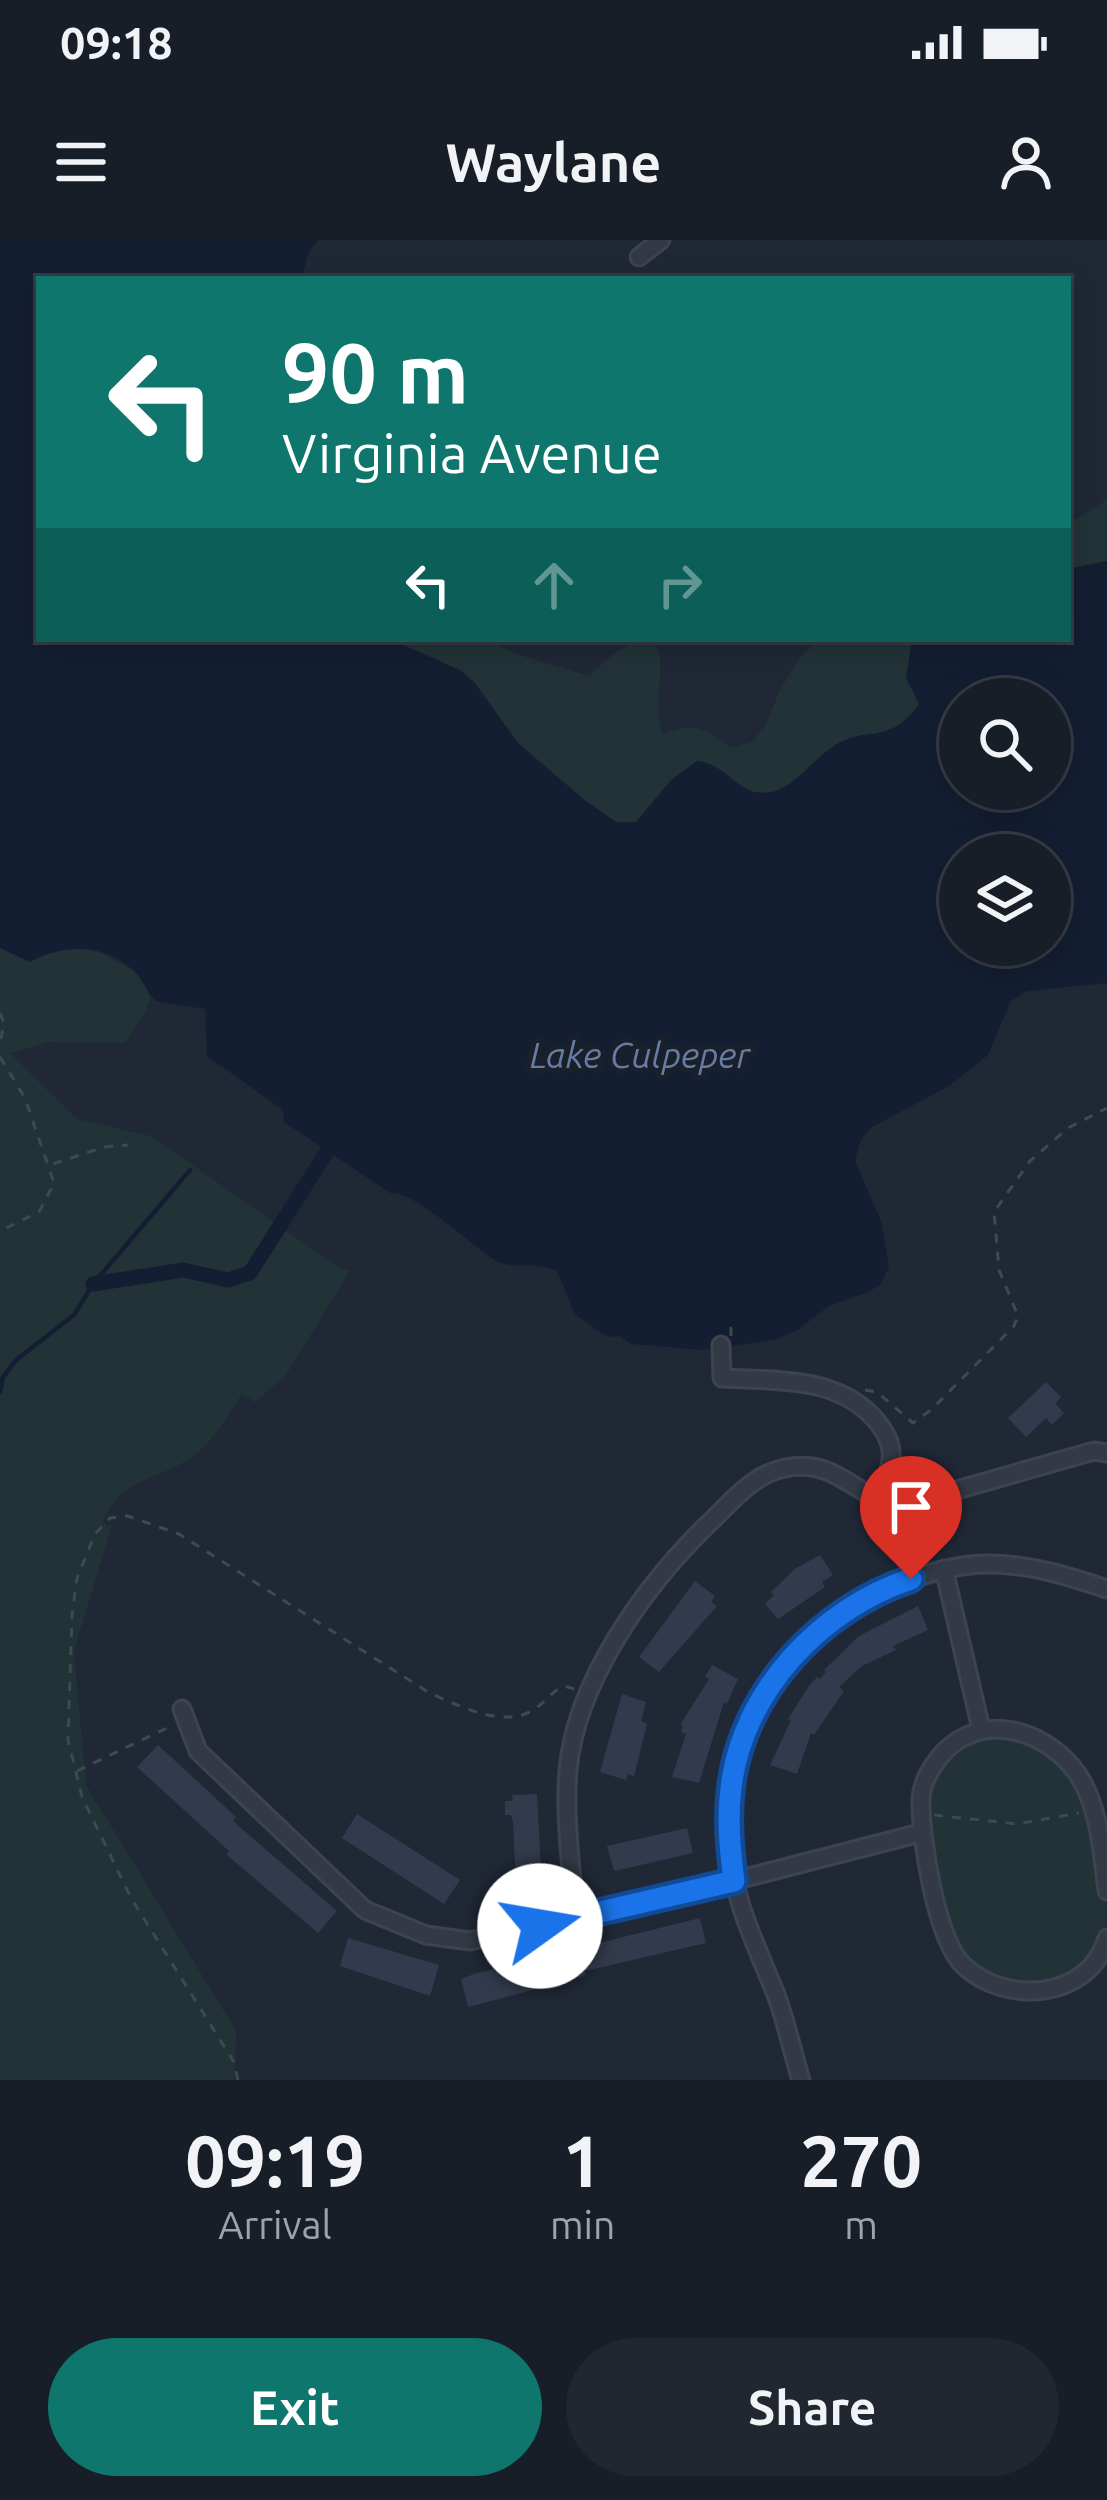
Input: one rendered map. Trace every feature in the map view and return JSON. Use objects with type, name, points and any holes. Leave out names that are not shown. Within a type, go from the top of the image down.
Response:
[{"type":"street","points":[[639,256],[662,240]]},
{"type":"street","points":[[722,1345],[722,1378],[819,1385],[855,1399],[885,1430],[894,1449],[892,1467],[876,1500]]},
{"type":"street","points":[[575,1918],[567,1775],[603,1655],[668,1566],[754,1480],[788,1467],[819,1467],[842,1475],[876,1500],[896,1505],[922,1503],[1094,1451],[1107,1453]]},
{"type":"street","points":[[801,2080],[776,1995],[746,1929],[729,1837],[731,1784],[743,1740],[768,1688],[812,1636],[879,1590],[944,1569],[988,1563],[1052,1570],[1107,1589]]},
{"type":"street","points":[[944,1569],[982,1729]]},
{"type":"street","points":[[183,1713],[198,1751],[365,1910],[454,1941],[734,1881],[920,1826]]},
{"type":"street","points":[[1106,1944],[1084,1971],[1059,1988],[1025,1994],[998,1987],[962,1964],[947,1938],[920,1826],[922,1789],[937,1759],[959,1738],[982,1729],[1019,1732],[1049,1743],[1077,1772],[1099,1819],[1107,1891]]},
{"type":"path","points":[[0,1013],[4,1023],[0,1043]]},
{"type":"path","points":[[0,1057],[25,1098],[54,1183],[39,1212],[0,1232]]},
{"type":"path","points":[[855,1399],[862,1390],[877,1392],[914,1423],[1014,1326],[1017,1308],[1005,1288],[993,1244],[994,1212],[1030,1162],[1068,1128],[1107,1108]]},
{"type":"path","points":[[51,1165],[104,1147],[128,1145]]},
{"type":"path","points":[[238,2080],[233,2062],[131,1898],[82,1797],[68,1740],[72,1616],[77,1578],[95,1534],[110,1518],[128,1516],[179,1534],[428,1692],[455,1704],[518,1717],[564,1685],[589,1693]]},
{"type":"path","points":[[76,1772],[183,1713]]},
{"type":"path","points":[[920,1826],[931,1814],[1017,1824],[1099,1819]]},
{"type":"shaded area","points":[[1107,500],[1107,561],[1071,568],[1071,522]]},
{"type":"shaded area","points":[[347,642],[494,642],[513,653],[589,676],[627,646],[655,642],[663,734],[699,729],[731,748],[752,742],[765,726],[780,690],[815,642],[916,642],[920,709],[897,731],[773,792],[743,792],[639,823],[612,823],[367,649]]},
{"type":"shaded area","points":[[72,947],[98,951],[136,972],[151,997],[144,1015],[125,1043],[48,1042],[10,1053],[77,1119],[151,1136],[339,1268],[350,1271],[286,1375],[255,1402],[242,1394],[195,1455],[138,1483],[109,1508],[103,1522],[112,1525],[74,1651],[86,1785],[236,2031],[235,2080],[0,2080],[0,948],[30,962]]},
{"type":"shaded area","points":[[1030,1736],[1060,1756],[1085,1786],[1102,1851],[1107,1938],[1068,1982],[1025,1994],[986,1979],[947,1938],[922,1789],[959,1738]]},
{"type":"water","name":"Lake Culpeper","points":[[0,240],[318,240],[308,254],[303,276],[36,276],[36,642],[399,643],[460,670],[475,683],[519,744],[616,822],[636,822],[671,780],[697,761],[745,788],[772,792],[791,783],[844,741],[897,726],[919,704],[906,678],[912,642],[1071,642],[1071,568],[1107,561],[1107,983],[1026,991],[1011,1001],[988,1055],[949,1086],[872,1127],[861,1139],[855,1161],[881,1221],[889,1267],[880,1285],[829,1306],[796,1331],[774,1340],[703,1350],[631,1344],[620,1336],[607,1337],[575,1314],[557,1271],[493,1259],[427,1209],[390,1193],[284,1122],[283,1110],[207,1056],[205,1009],[156,1001],[133,970],[109,955],[83,949],[30,962],[0,948]]},
{"type":"building","points":[[1046,1382],[1061,1397],[1055,1403],[1064,1413],[1052,1425],[1046,1418],[1026,1437],[1008,1418]]},
{"type":"building","points":[[820,1555],[833,1575],[822,1582],[825,1587],[778,1619],[765,1604],[774,1595],[771,1592],[796,1568]]},
{"type":"building","points":[[695,1581],[715,1596],[711,1602],[717,1606],[659,1672],[639,1657]]},
{"type":"building","points":[[918,1606],[928,1630],[893,1646],[896,1650],[862,1666],[839,1687],[844,1691],[811,1733],[797,1774],[770,1765],[788,1719],[817,1677],[859,1636]]},
{"type":"building","points":[[712,1665],[738,1679],[727,1704],[724,1702],[699,1783],[672,1777],[686,1734],[680,1725],[709,1679],[705,1677]]},
{"type":"building","points":[[622,1694],[646,1702],[641,1721],[647,1724],[634,1776],[628,1774],[626,1780],[600,1772]]},
{"type":"building","points":[[158,1745],[236,1817],[233,1821],[337,1911],[318,1933],[226,1854],[229,1851],[137,1767]]},
{"type":"building","points":[[537,1794],[542,1888],[516,1889],[513,1822],[511,1815],[505,1815],[505,1801],[513,1801],[512,1795]]},
{"type":"building","points":[[357,1814],[460,1880],[444,1904],[342,1838]]},
{"type":"building","points":[[687,1828],[693,1853],[614,1871],[607,1846]]},
{"type":"building","points":[[700,1918],[706,1943],[585,1971],[586,1975],[574,1979],[468,2007],[461,1979],[474,1974]]},
{"type":"building","points":[[348,1938],[439,1965],[430,1996],[340,1966]]},
{"type":"waterway","points":[[93,1284],[183,1270],[228,1280],[250,1273],[338,1134]]},
{"type":"waterway","points":[[0,1392],[3,1377],[16,1360],[74,1315],[93,1284],[190,1170]]},
{"type":"route","points":[[540,1926],[734,1881],[729,1837],[731,1784],[743,1740],[768,1688],[812,1636],[879,1590],[911,1579]]}]
